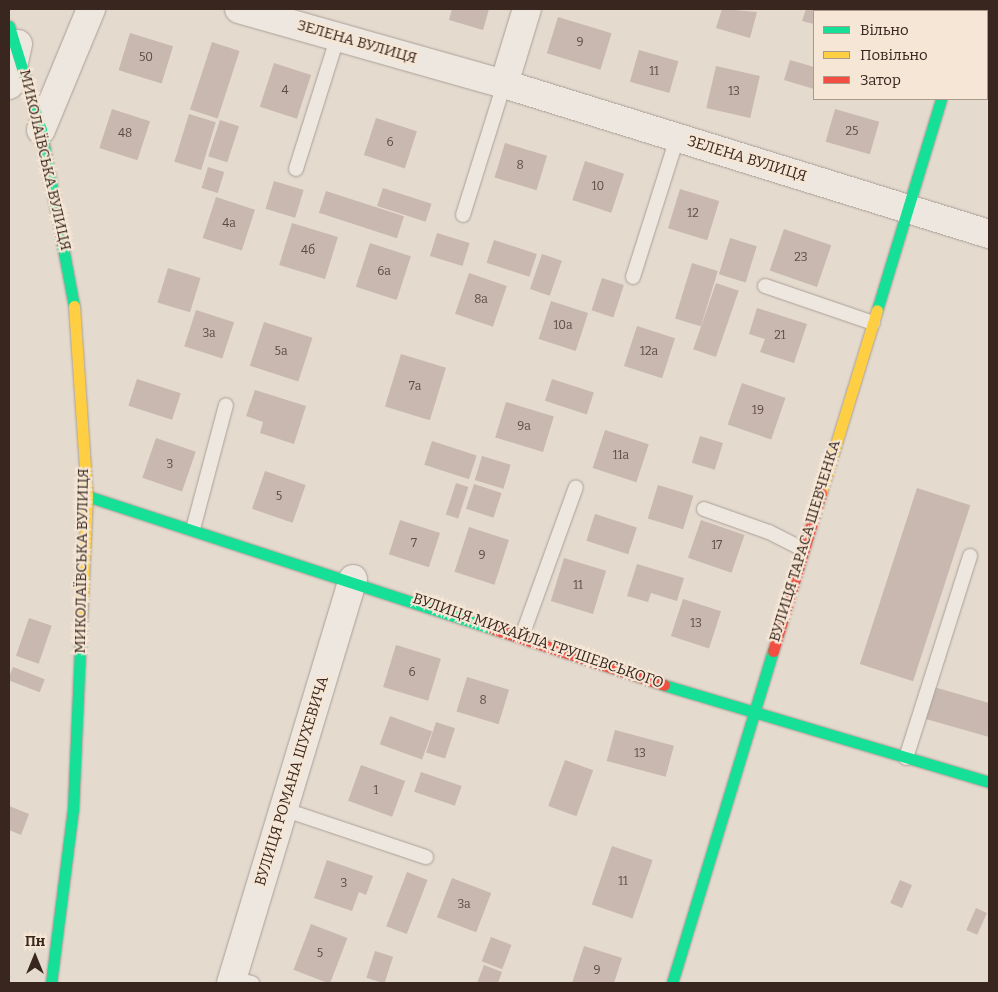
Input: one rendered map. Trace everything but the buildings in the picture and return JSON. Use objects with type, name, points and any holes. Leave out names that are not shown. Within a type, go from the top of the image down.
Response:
[{"type":"street","points":[[41,130],[91,9]]},
{"type":"street","name":"ЗЕЛЕНА ВУЛИЦЯ","points":[[239,9],[504,84],[989,234]]},
{"type":"street","points":[[504,84],[527,9]]},
{"type":"street","points":[[9,85],[13,35]]},
{"type":"street","name":"МИКОЛАЇВСЬКА ВУЛИЦЯ","points":[[13,35],[41,130],[76,322],[87,496],[73,809],[51,983]]},
{"type":"street","name":"ВУЛИЦЯ ТАРАСА ШЕВЧЕНКА","points":[[672,983],[751,713],[909,209],[941,100]]},
{"type":"street","name":"ВУЛИЦЯ МИХАЙЛА ГРУШЕВСЬКОГО","points":[[87,496],[353,579],[751,713],[989,782]]},
{"type":"street","name":"ВУЛИЦЯ РОМАНА ШУХЕВИЧА","points":[[239,981],[284,809],[353,579]]},
{"type":"lane","points":[[296,169],[338,36]]},
{"type":"lane","points":[[463,215],[504,84]]},
{"type":"lane","points":[[633,277],[677,138]]},
{"type":"lane","points":[[764,286],[873,323]]},
{"type":"lane","points":[[193,529],[226,405]]},
{"type":"lane","points":[[522,636],[576,487]]},
{"type":"lane","points":[[704,509],[769,532],[802,550]]},
{"type":"lane","points":[[906,758],[970,556]]},
{"type":"lane","points":[[284,809],[426,857]]},
{"type":"traffic: fast","points":[[9,26],[41,130],[74,306]]},
{"type":"traffic: fast","points":[[877,310],[941,100]]},
{"type":"traffic: fast","points":[[87,496],[494,629]]},
{"type":"traffic: fast","points":[[51,983],[73,809],[81,627]]},
{"type":"traffic: fast","points":[[672,983],[773,651]]},
{"type":"traffic: fast","points":[[664,685],[989,782]]},
{"type":"traffic: slow","points":[[74,306],[87,496],[81,627]]},
{"type":"traffic: slow","points":[[821,493],[877,310]]},
{"type":"traffic: jam","points":[[773,651],[821,493]]},
{"type":"traffic: jam","points":[[494,629],[664,685]]}]
